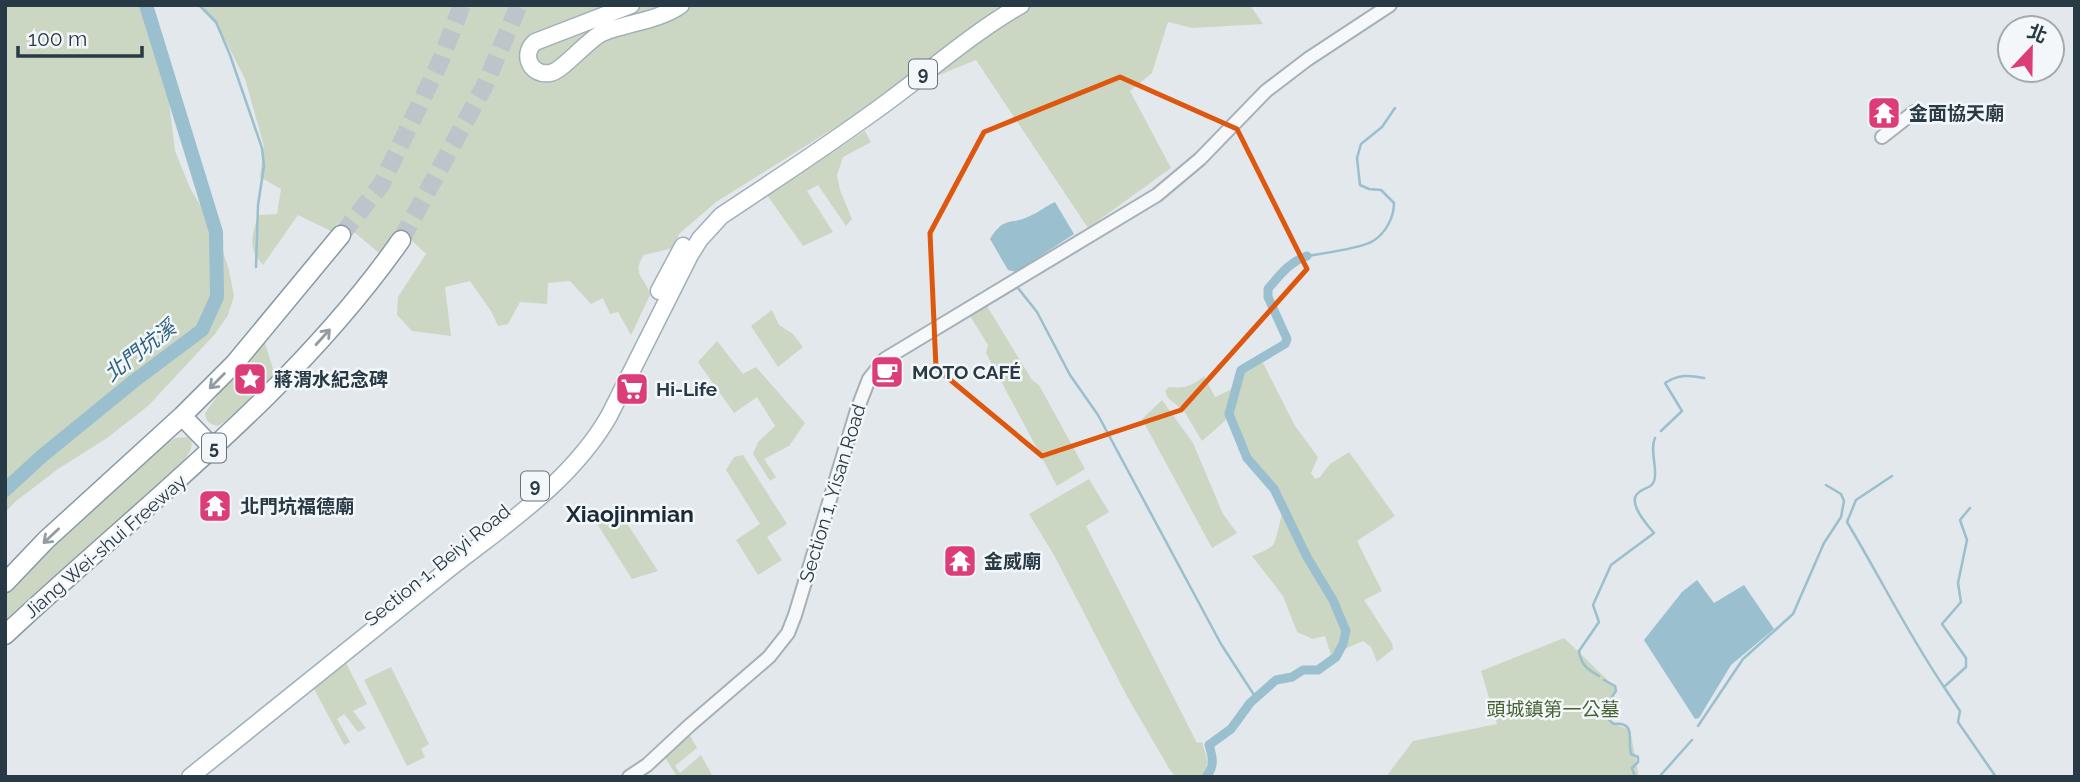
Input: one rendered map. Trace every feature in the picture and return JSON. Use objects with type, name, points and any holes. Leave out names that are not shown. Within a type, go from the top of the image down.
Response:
[{"type":"highway","name":"Jiang Wei-shui Freeway","points":[[5,583],[46,540],[182,416],[235,363],[341,235]]},
{"type":"highway","name":"Jiang Wei-shui Freeway","points":[[5,635],[64,579],[214,449],[286,379],[372,282],[401,240]]},
{"type":"highway","name":"5","points":[[182,416],[214,449]]},
{"type":"main road","points":[[631,5],[535,42],[529,47],[527,58],[530,65],[542,73],[550,73],[561,68],[578,50],[602,32],[655,18],[681,5]]},
{"type":"main road","name":"Section 1, Beiyi Road","points":[[190,777],[524,509],[572,467],[597,437],[609,416],[676,281],[700,239],[721,216],[890,100],[979,32],[1021,5]]},
{"type":"main road","name":"Section 1, Beiyi Road","points":[[175,777],[575,452],[590,433],[670,268],[693,233],[709,215],[767,173],[808,151],[826,145]]},
{"type":"street","name":"Section 1, Yisan Road","points":[[629,777],[647,765],[769,657],[788,633],[857,410],[869,379],[877,367],[885,359],[924,335],[1157,195],[1200,159],[1266,91],[1308,59],[1390,5]]},
{"type":"street","points":[[1882,137],[1914,111]]},
{"type":"highlighted area","points":[[1120,77],[1237,129],[1307,269],[1181,410],[1042,456],[936,368],[930,233],[984,132]]},
{"type":"green space","points":[[5,5],[150,5],[162,44],[175,151],[190,188],[217,233],[234,296],[228,315],[215,334],[148,406],[107,438],[58,469],[5,512]]},
{"type":"green space","points":[[198,5],[1250,5],[1263,24],[1192,28],[1168,22],[1152,73],[1130,91],[1171,168],[1088,228],[976,60],[882,98],[716,202],[679,234],[673,248],[644,255],[639,272],[650,295],[631,335],[618,312],[610,314],[603,298],[591,304],[570,281],[548,283],[547,304],[520,302],[508,324],[498,326],[470,281],[445,287],[451,336],[412,331],[397,315],[398,297],[426,254],[400,229],[379,253],[354,232],[359,227],[344,217],[331,231],[298,215],[263,265],[258,259],[252,242],[258,215],[277,214],[281,189],[260,177],[264,146],[245,79],[219,28]]},
{"type":"green space","points":[[865,131],[871,142],[843,157],[837,175],[852,219],[846,226],[818,185],[807,191],[833,232],[803,246],[767,195]]},
{"type":"green space","points":[[987,306],[1032,380],[1039,385],[1085,469],[1057,486],[986,353],[988,345],[970,316]]},
{"type":"green space","points":[[772,310],[779,325],[793,334],[803,347],[778,367],[751,326]]},
{"type":"green space","points":[[717,341],[743,374],[756,367],[805,423],[789,446],[764,459],[776,477],[770,481],[753,454],[758,442],[775,426],[757,397],[734,413],[698,362]]},
{"type":"green space","points":[[265,343],[275,375],[236,414],[218,426],[211,423],[206,419],[205,413],[227,383]]},
{"type":"green space","points":[[1261,359],[1295,426],[1318,457],[1311,473],[1315,479],[1320,477],[1330,464],[1349,452],[1395,516],[1357,541],[1382,591],[1364,600],[1392,643],[1393,649],[1377,662],[1371,647],[1363,641],[1331,655],[1325,636],[1313,639],[1297,632],[1283,596],[1252,556],[1271,547],[1276,538],[1284,507],[1273,485],[1249,456],[1234,418],[1227,419],[1202,441],[1184,411],[1168,398],[1165,391],[1169,387],[1192,384],[1204,376],[1215,397],[1239,386],[1246,370]]},
{"type":"green space","points":[[1162,400],[1193,443],[1223,514],[1237,533],[1212,548],[1142,419]]},
{"type":"green space","points":[[187,437],[192,442],[185,460],[5,625],[5,591],[164,444],[176,438]]},
{"type":"green space","points":[[743,455],[787,524],[767,537],[782,560],[758,575],[736,540],[760,524],[726,470],[734,457]]},
{"type":"green space","points":[[1089,479],[1109,512],[1086,526],[1197,743],[1202,742],[1208,762],[1206,766],[1213,777],[1176,777],[1170,770],[1029,514]]},
{"type":"green space","points":[[617,508],[658,571],[632,579],[594,519]]},
{"type":"green space","name":"頭城鎮第一公墓","points":[[1564,638],[1616,688],[1609,722],[1630,730],[1639,777],[1386,777],[1413,741],[1497,724],[1481,671]]},
{"type":"green space","points":[[345,661],[367,704],[353,711],[366,728],[358,732],[344,714],[337,719],[350,742],[344,745],[313,687]]},
{"type":"green space","points":[[391,667],[429,744],[421,749],[425,757],[407,766],[364,680]]},
{"type":"green space","points":[[689,734],[697,748],[675,766],[680,773],[701,755],[713,777],[677,777],[665,757]]},
{"type":"water","points":[[1055,202],[1074,234],[1016,272],[1008,270],[990,239],[1004,224],[1030,216]]},
{"type":"water","points":[[1697,580],[1714,603],[1744,585],[1774,629],[1731,665],[1699,718],[1695,719],[1644,640],[1682,592]]},
{"type":"waterway","name":"北門坑溪","points":[[5,490],[134,381],[202,330],[217,297],[216,232],[146,5]]},
{"type":"waterway","points":[[199,5],[216,22],[262,148],[264,166],[258,205],[256,267]]},
{"type":"waterway","points":[[1307,256],[1367,244],[1378,238],[1388,224],[1394,203],[1381,190],[1360,185],[1357,158],[1361,144],[1382,127],[1395,108]]},
{"type":"waterway","points":[[1206,777],[1212,762],[1209,745],[1231,729],[1250,703],[1276,680],[1292,677],[1303,670],[1318,670],[1336,657],[1346,631],[1333,600],[1307,557],[1274,489],[1247,458],[1229,414],[1241,370],[1285,344],[1287,339],[1268,297],[1268,289],[1290,265],[1307,256]]},
{"type":"waterway","points":[[1018,288],[1037,312],[1070,375],[1098,415],[1221,644],[1256,698]]},
{"type":"waterway","points":[[1661,431],[1682,411],[1665,383],[1684,376],[1704,378]]},
{"type":"waterway","points":[[1599,676],[1585,666],[1579,651],[1599,622],[1593,605],[1611,565],[1654,533],[1640,515],[1635,498],[1651,486],[1654,480],[1655,438]]},
{"type":"waterway","points":[[1892,476],[1856,500],[1847,522],[1944,687]]},
{"type":"waterway","points":[[1698,726],[1743,659],[1793,614],[1824,543],[1841,517],[1844,501],[1841,494],[1826,485]]},
{"type":"waterway","points":[[1970,508],[1960,520],[1967,540],[1958,583],[1961,602],[1942,624],[1966,658],[1966,667],[1944,687],[1960,711],[1958,722],[1996,777]]},
{"type":"waterway","points":[[1604,680],[1615,686],[1616,691],[1609,705],[1609,720],[1614,724],[1626,726],[1630,733],[1631,754],[1638,757],[1638,762],[1632,768],[1635,777]]},
{"type":"waterway","points":[[1659,777],[1692,740]]},
{"type":"tunnel","points":[[341,235],[381,185],[440,62],[462,5]]},
{"type":"tunnel","points":[[401,240],[484,87],[519,5]]},
{"type":"place","name":"金面協天廟","points":[[1884,113]]},
{"type":"place","name":"MOTO CAFÉ","points":[[887,372]]},
{"type":"place","name":"蔣渭水紀念碑","points":[[250,379]]},
{"type":"place","name":"Hi-Life","points":[[632,389]]},
{"type":"place","name":"北門坑福德廟","points":[[215,506]]},
{"type":"place","name":"金威廟","points":[[960,561]]},
{"type":"district","name":"Xiaojinmian","points":[[630,514]]}]
